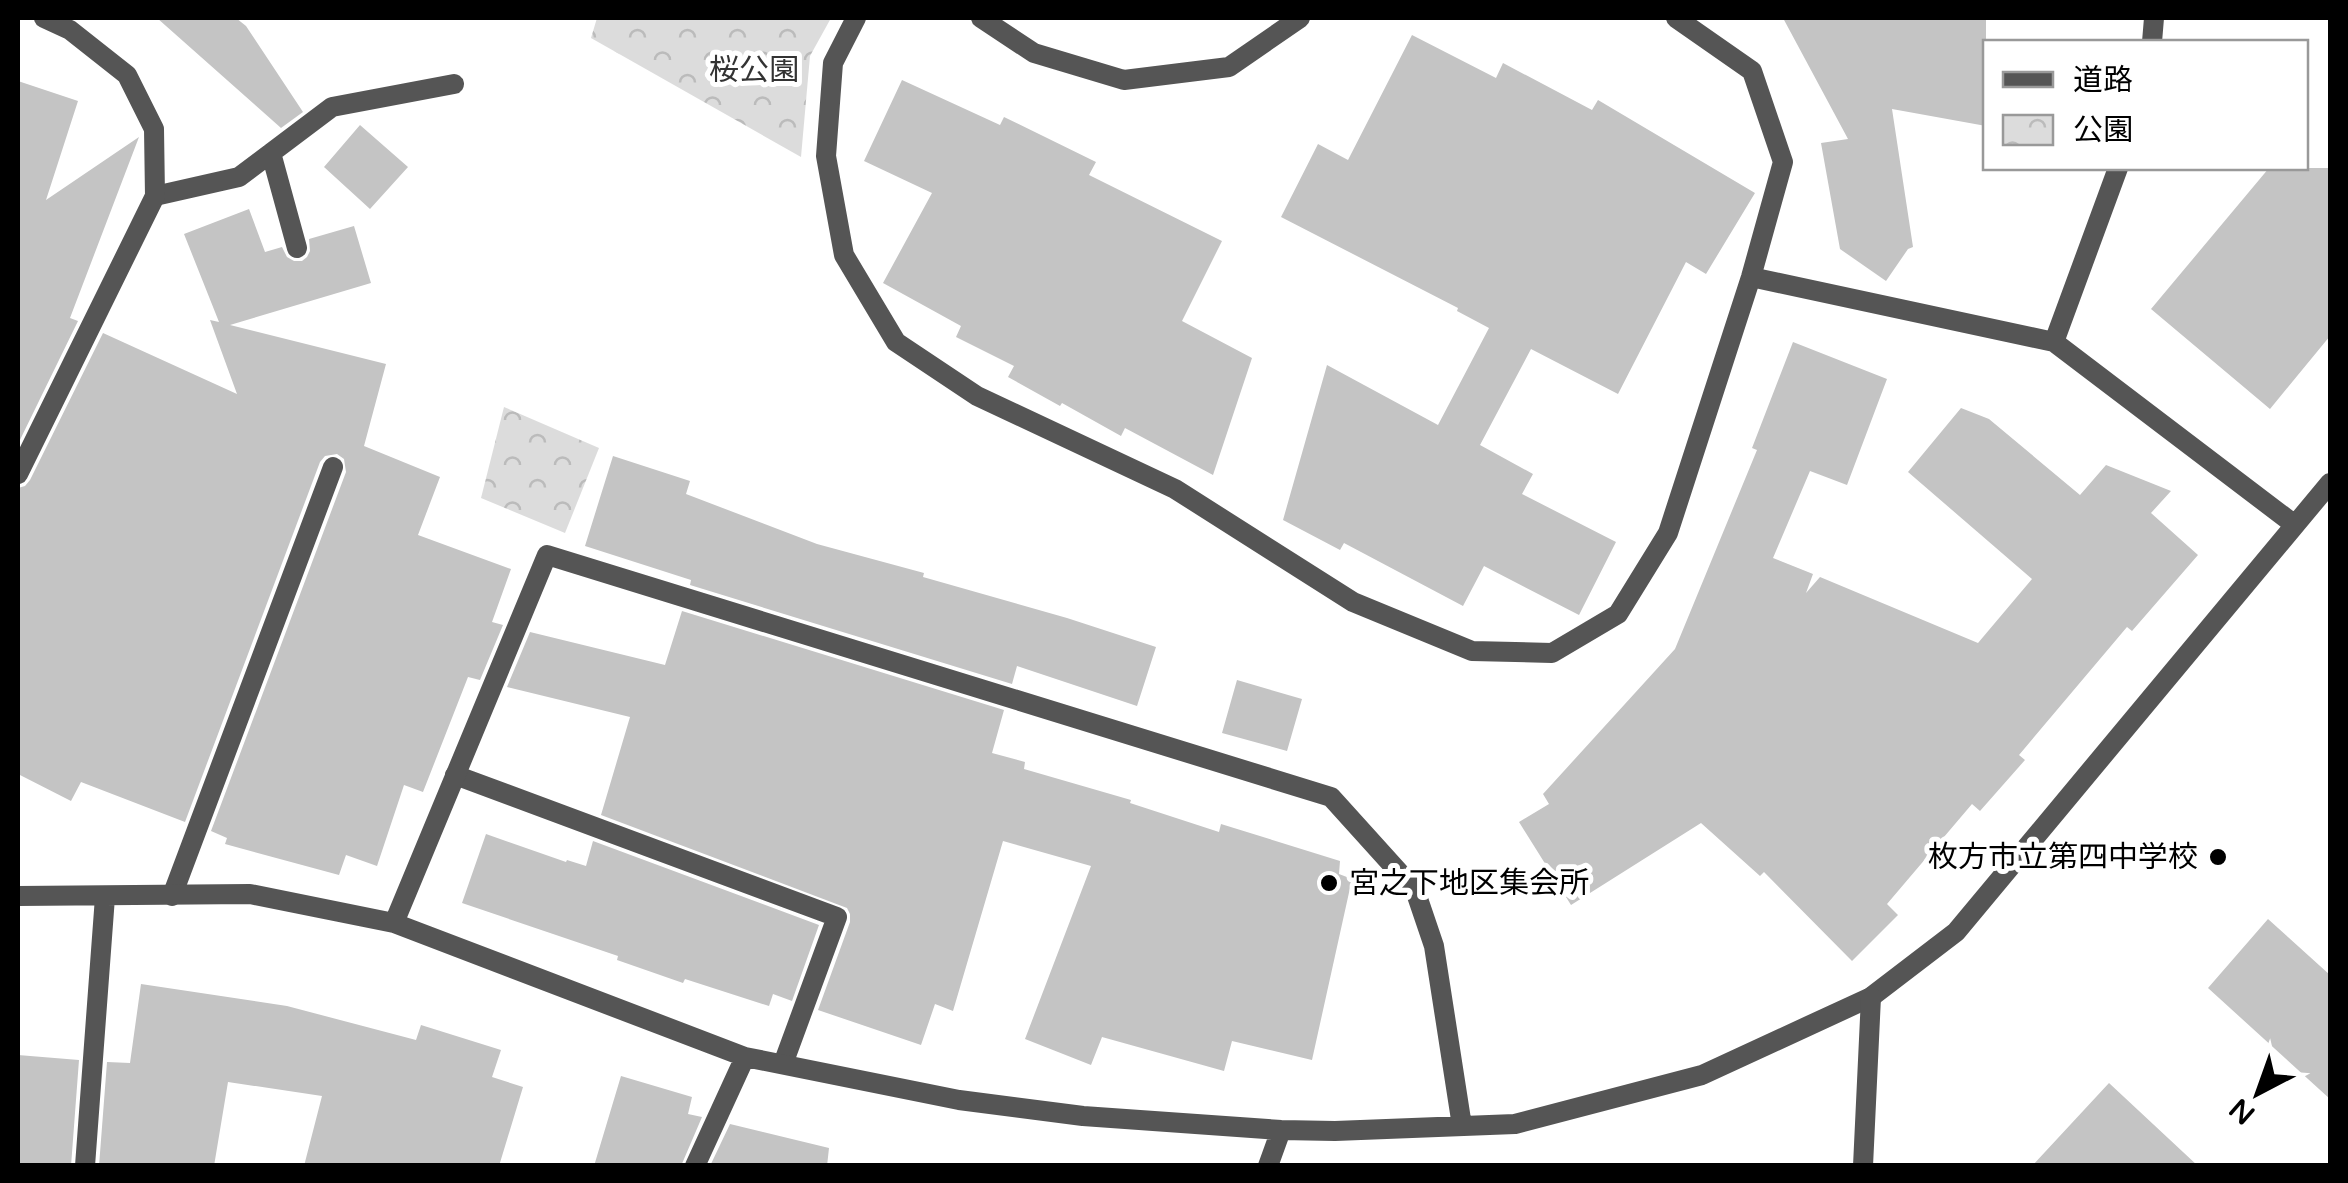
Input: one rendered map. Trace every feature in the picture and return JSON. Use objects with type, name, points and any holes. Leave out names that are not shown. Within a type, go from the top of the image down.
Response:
[{"type":"street","points":[[18,474],[155,196],[154,129],[127,75],[70,30],[44,18]]},
{"type":"street","points":[[856,18],[834,62],[826,156],[844,256],[896,342],[977,396],[1175,489],[1353,602],[1472,651],[1552,653],[1618,614],[1668,534],[1751,278],[1783,162],[1752,72],[1676,18]]},
{"type":"street","points":[[980,18],[1034,54],[1124,80],[1229,67],[1300,18]]},
{"type":"street","points":[[155,196],[239,178],[332,107],[454,84]]},
{"type":"street","points":[[271,153],[298,248]]},
{"type":"street","points":[[2054,342],[2117,170]]},
{"type":"street","points":[[1751,278],[2054,342],[2295,525]]},
{"type":"street","points":[[172,896],[333,467]]},
{"type":"street","points":[[18,896],[250,894],[394,923],[745,1057],[959,1100],[1083,1116],[1281,1130],[1515,1124],[1702,1075],[1871,997],[1956,932],[2330,482]]},
{"type":"street","points":[[394,923],[547,555],[1331,798],[1415,890],[1434,946],[1462,1126]]},
{"type":"street","points":[[455,775],[836,918],[783,1064]]},
{"type":"street","points":[[85,1166],[105,897]]},
{"type":"street","points":[[1864,1166],[1871,997]]},
{"type":"street","points":[[695,1166],[745,1057]]},
{"type":"street","points":[[1268,1166],[1281,1130]]},
{"type":"green space","name":"桜公園","points":[[597,18],[831,18],[810,56],[801,157],[591,38]]},
{"type":"green space","points":[[504,407],[599,448],[565,533],[481,498]]},
{"type":"building","points":[[157,18],[236,18],[246,26],[303,112],[281,128]]},
{"type":"building","points":[[1783,18],[1986,18],[1983,125],[1892,109],[1913,247],[1886,281],[1840,249],[1821,143],[1848,139]]},
{"type":"building","points":[[1412,35],[1496,78],[1503,63],[1592,110],[1598,100],[1755,193],[1706,274],[1686,262],[1618,394],[1531,349],[1480,445],[1533,474],[1522,494],[1616,542],[1579,615],[1484,566],[1463,606],[1344,543],[1340,550],[1283,520],[1327,365],[1438,425],[1489,328],[1457,311],[1458,308],[1281,217],[1318,144],[1348,160]]},
{"type":"building","points":[[902,80],[1000,125],[1004,117],[1096,162],[1089,175],[1222,241],[1182,321],[1252,358],[1213,475],[1125,428],[1121,436],[1008,377],[1014,366],[956,337],[961,326],[883,283],[932,193],[864,161]]},
{"type":"building","points":[[18,81],[78,101],[46,200],[139,137],[70,318],[78,321],[18,444]]},
{"type":"building","points":[[360,125],[408,167],[370,209],[324,167]]},
{"type":"building","points":[[2330,168],[2330,336],[2270,409],[2151,309],[2267,170]]},
{"type":"building","points":[[249,209],[265,252],[282,247],[294,261],[307,257],[309,239],[354,226],[371,283],[230,325],[386,364],[364,446],[440,477],[418,535],[511,569],[492,622],[503,625],[480,680],[468,677],[423,792],[404,785],[377,866],[346,855],[339,875],[225,844],[227,838],[211,831],[346,472],[344,459],[337,454],[325,456],[320,462],[185,822],[81,782],[71,801],[18,774],[18,488],[30,480],[103,333],[237,394],[210,320],[219,322],[184,234]]},
{"type":"building","points":[[1793,342],[1887,379],[1847,485],[1810,471],[1773,558],[1813,574],[1806,593],[1820,577],[1978,643],[2032,579],[1908,472],[1961,408],[1989,419],[2080,495],[2106,465],[2171,491],[2151,513],[2198,555],[2132,631],[2127,627],[2019,755],[2025,760],[1980,811],[1972,804],[1887,904],[1898,915],[1852,961],[1764,872],[1760,876],[1701,823],[1571,905],[1519,822],[1549,804],[1543,794],[1675,649],[1757,450],[1752,448]]},
{"type":"building","points":[[613,456],[690,481],[686,494],[817,544],[924,573],[923,577],[1156,647],[1137,706],[1017,666],[1012,684],[690,585],[691,580],[585,546]]},
{"type":"building","points":[[682,611],[1004,710],[992,753],[1025,762],[1024,769],[1131,800],[1130,803],[1219,832],[1221,824],[1340,861],[1339,874],[1352,879],[1312,1060],[1232,1041],[1224,1071],[1102,1037],[1091,1065],[1025,1039],[1091,866],[1003,841],[953,1011],[935,1004],[921,1045],[818,1010],[850,922],[847,908],[601,815],[630,717],[507,687],[530,632],[665,665]]},
{"type":"building","points":[[1237,680],[1302,699],[1287,751],[1222,733]]},
{"type":"building","points":[[486,834],[586,866],[593,841],[819,925],[792,1001],[773,994],[769,1006],[685,979],[683,983],[617,960],[618,956],[462,903]]},
{"type":"building","points":[[2268,919],[2330,975],[2330,1099],[2208,988]]},
{"type":"building","points":[[141,984],[287,1006],[416,1040],[421,1025],[501,1050],[492,1077],[523,1087],[499,1166],[304,1166],[322,1096],[228,1082],[214,1166],[99,1166],[107,1062],[130,1063]]},
{"type":"building","points":[[18,1055],[79,1060],[71,1166],[18,1166]]},
{"type":"building","points":[[621,1076],[692,1097],[688,1114],[702,1117],[681,1166],[594,1166]]},
{"type":"building","points":[[2109,1083],[2198,1166],[2032,1166]]},
{"type":"building","points":[[730,1124],[829,1148],[827,1166],[710,1166]]},
{"type":"place","name":"枚方市立第四中学校","points":[[2218,857]]},
{"type":"place","name":"宮之下地区集会所","points":[[1329,883]]}]
